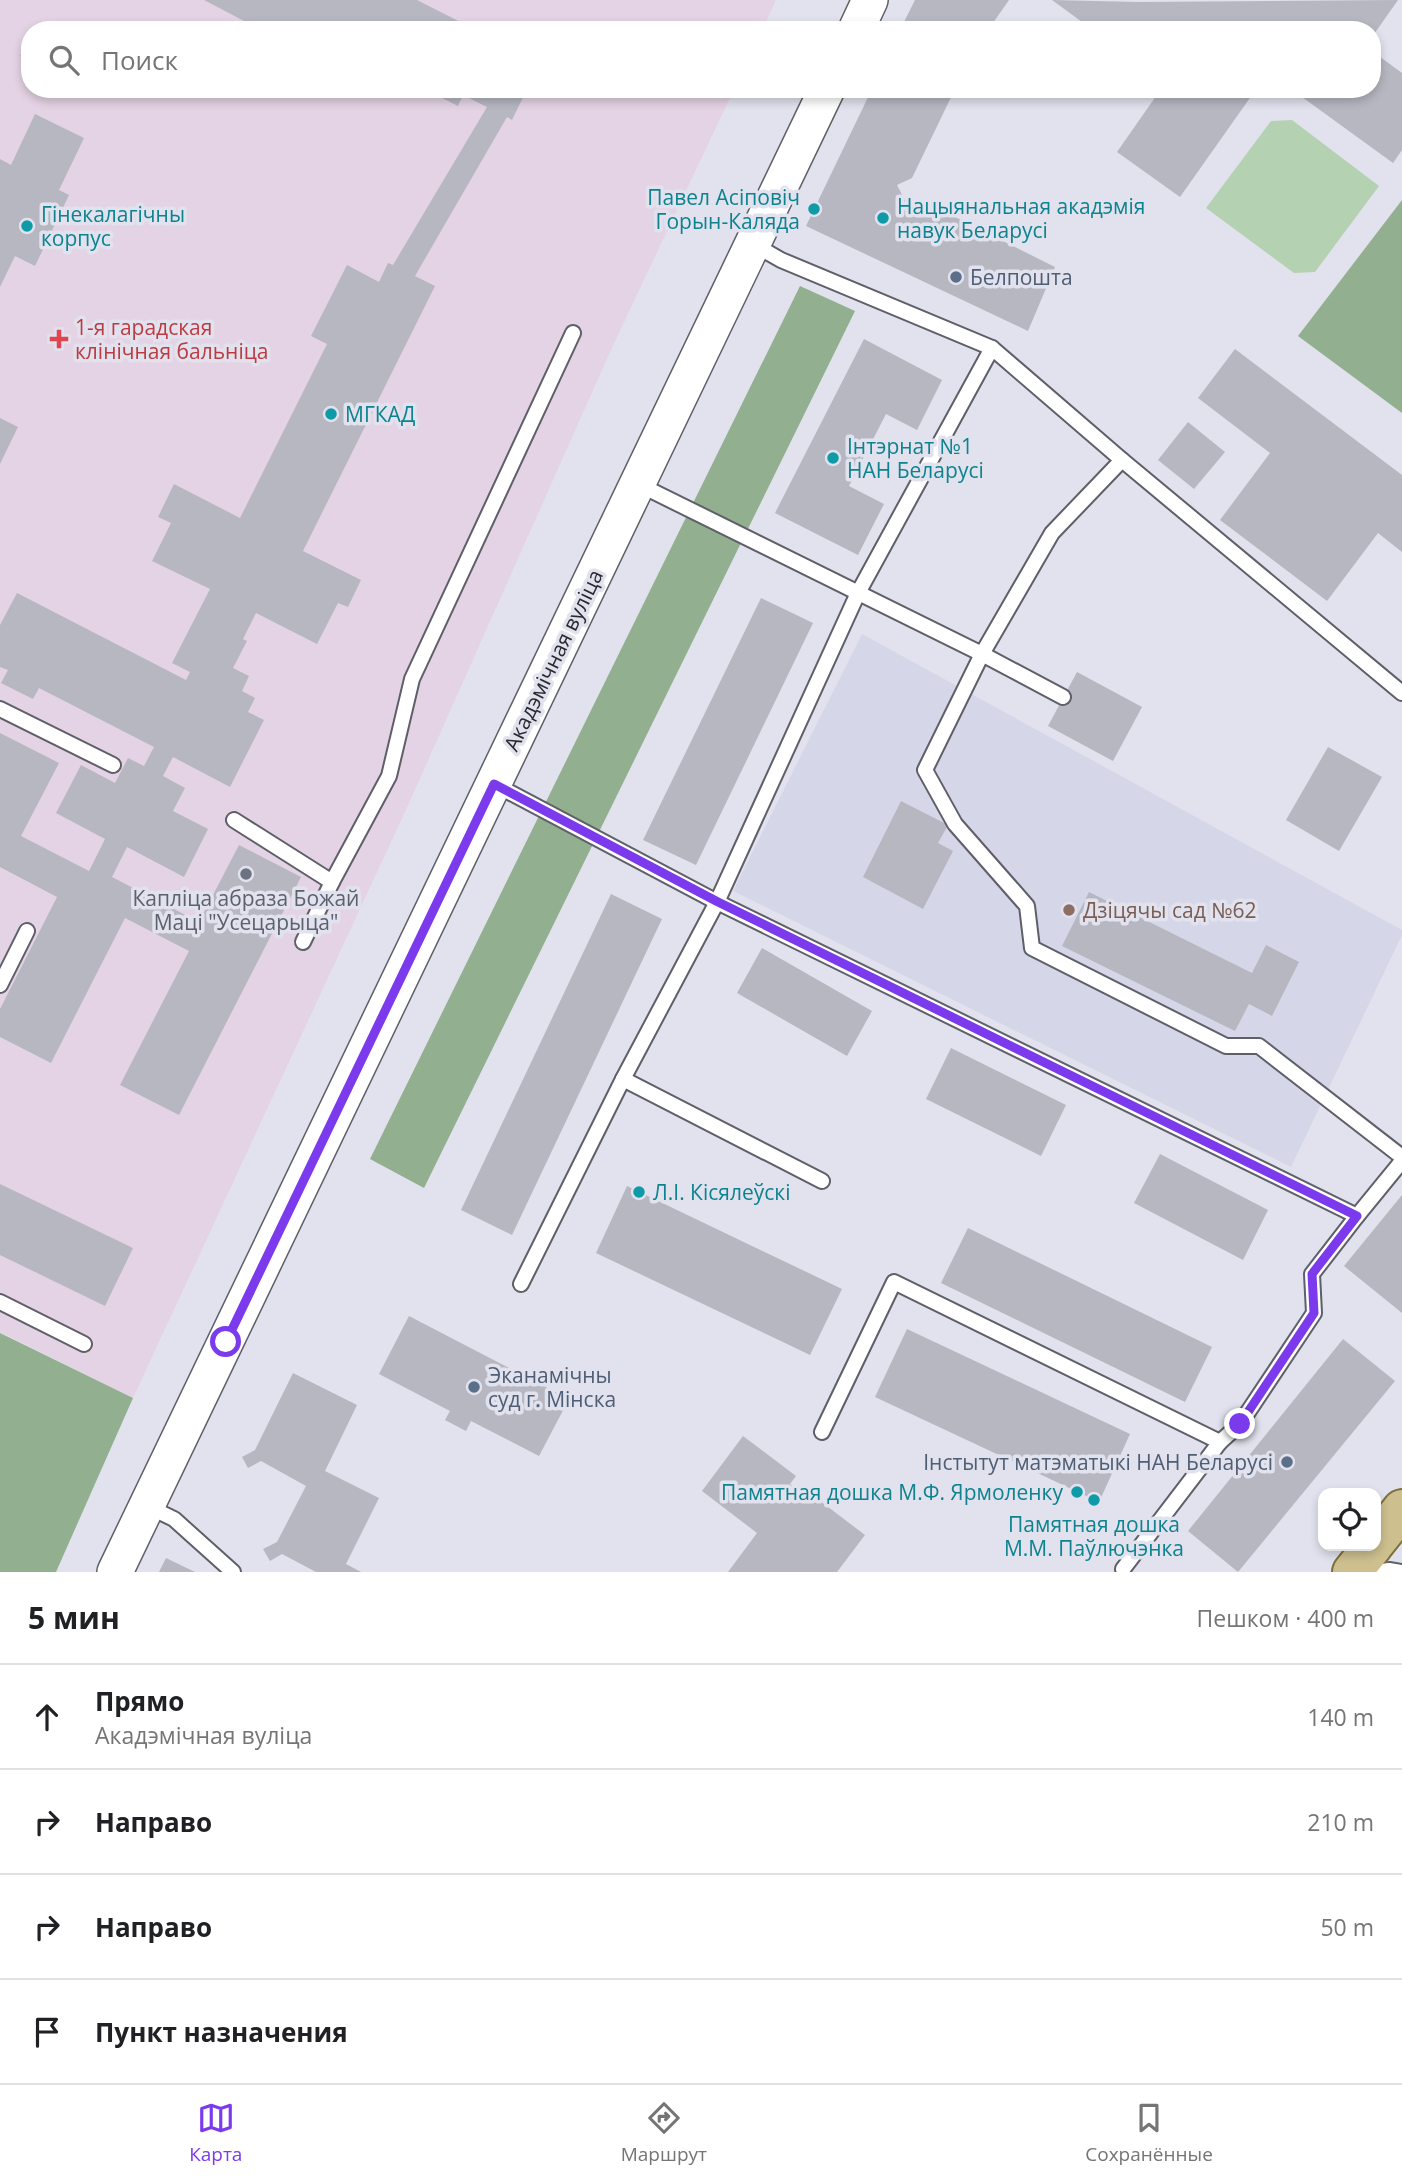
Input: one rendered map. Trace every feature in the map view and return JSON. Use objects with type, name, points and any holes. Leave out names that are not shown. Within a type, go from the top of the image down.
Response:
[{"type":"main road","points":[[1381,1535],[1402,1509]]},
{"type":"main road","points":[[1352,1572],[1368,1551]]},
{"type":"street","points":[[860,21],[870,0]]},
{"type":"street","name":"Акадэмічная вуліца","points":[[115,1572],[823,98]]},
{"type":"lane","points":[[753,244],[781,260],[992,348],[1402,693]]},
{"type":"lane","points":[[303,942],[389,776],[412,679],[573,333]]},
{"type":"lane","points":[[521,1284],[623,1079],[718,902],[858,593],[992,348]]},
{"type":"lane","points":[[1122,460],[1052,533],[982,654],[925,771],[955,824],[1027,906],[1032,948],[1226,1046],[1259,1046],[1402,1159],[1312,1274],[1314,1313],[1240,1424],[1220,1442],[1123,1569]]},
{"type":"lane","points":[[638,484],[982,654],[1063,697]]},
{"type":"lane","points":[[0,709],[113,765]]},
{"type":"lane","points":[[494,784],[718,902],[1357,1216]]},
{"type":"lane","points":[[234,820],[332,882]]},
{"type":"lane","points":[[0,985],[27,930]]},
{"type":"lane","points":[[623,1079],[822,1181]]},
{"type":"lane","points":[[822,1432],[894,1282],[1220,1442]]},
{"type":"lane","points":[[0,1302],[83,1344]]},
{"type":"lane","points":[[147,1506],[174,1519],[233,1572]]},
{"type":"lane","points":[[1378,1572],[1402,1572]]},
{"type":"shaded area","points":[[0,0],[776,0],[766,21],[21,21],[21,98],[730,98],[610,352],[410,801],[133,1398],[0,1332]]},
{"type":"shaded area","name":"Дзіцячы сад №62","points":[[862,634],[1402,930],[1402,935],[1291,1167],[733,891]]},
{"type":"green space","points":[[1292,120],[1379,186],[1315,272],[1294,273],[1206,208],[1271,121]]},
{"type":"green space","points":[[1402,200],[1402,413],[1298,336]]},
{"type":"green space","points":[[800,286],[855,311],[424,1188],[370,1159]]},
{"type":"green space","points":[[0,1333],[133,1398],[56,1572],[0,1572]]},
{"type":"building","points":[[204,0],[417,0],[458,21],[244,21]]},
{"type":"building","points":[[915,0],[1009,0],[994,21],[904,21]]},
{"type":"building","points":[[1052,0],[1398,0],[1381,24],[1381,21],[1081,21]]},
{"type":"building","points":[[1381,58],[1402,73],[1402,150],[1393,163],[1303,98],[1381,98]]},
{"type":"building","points":[[442,98],[462,98],[458,106]]},
{"type":"building","points":[[469,98],[523,98],[512,120],[507,117],[415,276],[435,286],[303,551],[361,580],[348,607],[338,603],[317,644],[256,613],[243,639],[247,641],[233,668],[249,676],[242,691],[255,698],[248,712],[264,720],[230,787],[173,757],[163,776],[185,788],[173,811],[208,829],[184,877],[127,847],[112,877],[199,922],[239,845],[301,877],[179,1115],[120,1085],[189,951],[125,918],[51,1063],[0,1037],[0,1009],[57,897],[0,867],[0,733],[59,763],[21,836],[89,871],[105,839],[56,813],[81,765],[115,783],[128,758],[144,766],[154,747],[39,688],[33,699],[1,683],[8,670],[0,667],[0,625],[17,593],[186,680],[190,672],[172,663],[210,589],[152,561],[171,523],[158,517],[174,484],[240,518],[327,344],[311,336],[347,265],[379,282],[388,263],[393,265],[487,107]]},
{"type":"building","name":"Нацыянальная акадэмія навук Беларусі","points":[[868,98],[951,98],[912,178],[897,185],[910,210],[925,202],[1055,267],[1028,331],[806,226]]},
{"type":"building","name":"Нацыянальная акадэмія навук Беларусі","points":[[1155,98],[1250,98],[1180,197],[1117,152]]},
{"type":"building","name":"Гінекалагічны корпус","points":[[35,114],[84,138],[59,190],[69,195],[35,266],[15,256],[0,287],[0,159],[11,165]]},
{"type":"building","name":"Інтэрнат №1 НАН Беларусі","points":[[864,339],[942,380],[917,430],[886,414],[849,486],[884,504],[858,555],[775,513]]},
{"type":"building","points":[[1235,349],[1402,475],[1402,552],[1378,533],[1327,601],[1220,520],[1270,453],[1198,398]]},
{"type":"building","points":[[0,418],[18,427],[0,464]]},
{"type":"building","points":[[1188,422],[1225,452],[1194,489],[1158,460]]},
{"type":"building","points":[[761,598],[813,623],[696,865],[643,840]]},
{"type":"building","points":[[1077,672],[1142,707],[1113,761],[1048,726]]},
{"type":"building","points":[[1328,747],[1382,777],[1339,851],[1286,820]]},
{"type":"building","points":[[901,801],[948,825],[938,843],[953,851],[923,909],[863,877]]},
{"type":"building","points":[[1089,892],[1252,973],[1266,945],[1299,962],[1272,1016],[1249,1004],[1235,1031],[1062,946]]},
{"type":"building","points":[[611,894],[662,919],[512,1235],[461,1210]]},
{"type":"building","points":[[762,948],[872,1011],[847,1056],[737,993]]},
{"type":"building","points":[[951,1048],[1066,1105],[1041,1156],[926,1099]]},
{"type":"building","points":[[1160,1154],[1268,1210],[1243,1260],[1134,1203]]},
{"type":"building","points":[[0,1184],[133,1248],[105,1306],[0,1255]]},
{"type":"building","points":[[627,1186],[842,1289],[810,1355],[596,1253]]},
{"type":"building","points":[[1402,1195],[1402,1313],[1344,1266]]},
{"type":"building","points":[[968,1228],[1212,1347],[1185,1402],[941,1283]]},
{"type":"building","name":"Эканамічны суд г. Мінска","points":[[409,1316],[569,1399],[539,1456],[471,1421],[466,1431],[445,1420],[450,1411],[379,1374]]},
{"type":"building","points":[[907,1329],[1130,1434],[1099,1502],[875,1397]]},
{"type":"building","name":"Інстытут матэматыкі НАН Беларусі","points":[[1343,1339],[1395,1381],[1238,1572],[1188,1531]]},
{"type":"building","points":[[293,1373],[357,1405],[325,1471],[379,1498],[346,1564],[361,1572],[316,1572],[282,1554],[270,1561],[263,1549],[277,1542],[306,1486],[261,1461],[248,1468],[242,1457],[255,1450]]},
{"type":"building","points":[[743,1436],[796,1476],[790,1484],[804,1495],[807,1491],[865,1535],[837,1572],[728,1572],[757,1533],[702,1491]]},
{"type":"building","points":[[166,1558],[195,1572],[159,1572]]},
{"type":"place","name":"Павел Асіповіч Горын-Каляда","points":[[814,209]]},
{"type":"place","name":"Нацыянальная акадэмія навук Беларусі","points":[[883,218]]},
{"type":"place","name":"Гінекалагічны корпус","points":[[27,226]]},
{"type":"place","name":"Белпошта","points":[[956,277]]},
{"type":"place","name":"1-я гарадская клінічная бальніца","points":[[59,339]]},
{"type":"place","name":"МГКАД","points":[[331,414]]},
{"type":"place","name":"Інтэрнат №1 НАН Беларусі","points":[[833,458]]},
{"type":"place","name":"Капліца абраза Божай Маці \"Усецарыца\"","points":[[246,874]]},
{"type":"place","name":"Дзіцячы сад №62","points":[[1069,910]]},
{"type":"place","name":"Л.І. Кісялеўскі","points":[[639,1192]]},
{"type":"place","name":"Эканамічны суд г. Мінска","points":[[474,1387]]},
{"type":"place","name":"Інстытут матэматыкі НАН Беларусі","points":[[1287,1462]]},
{"type":"place","name":"Памятная дошка М.Ф. Ярмоленку","points":[[1077,1492]]},
{"type":"place","name":"Памятная дошка М.М. Паўлючэнка","points":[[1094,1500]]},
{"type":"route","points":[[226,1342],[494,784],[718,902],[1357,1216],[1312,1274],[1314,1313],[1240,1424]]}]
